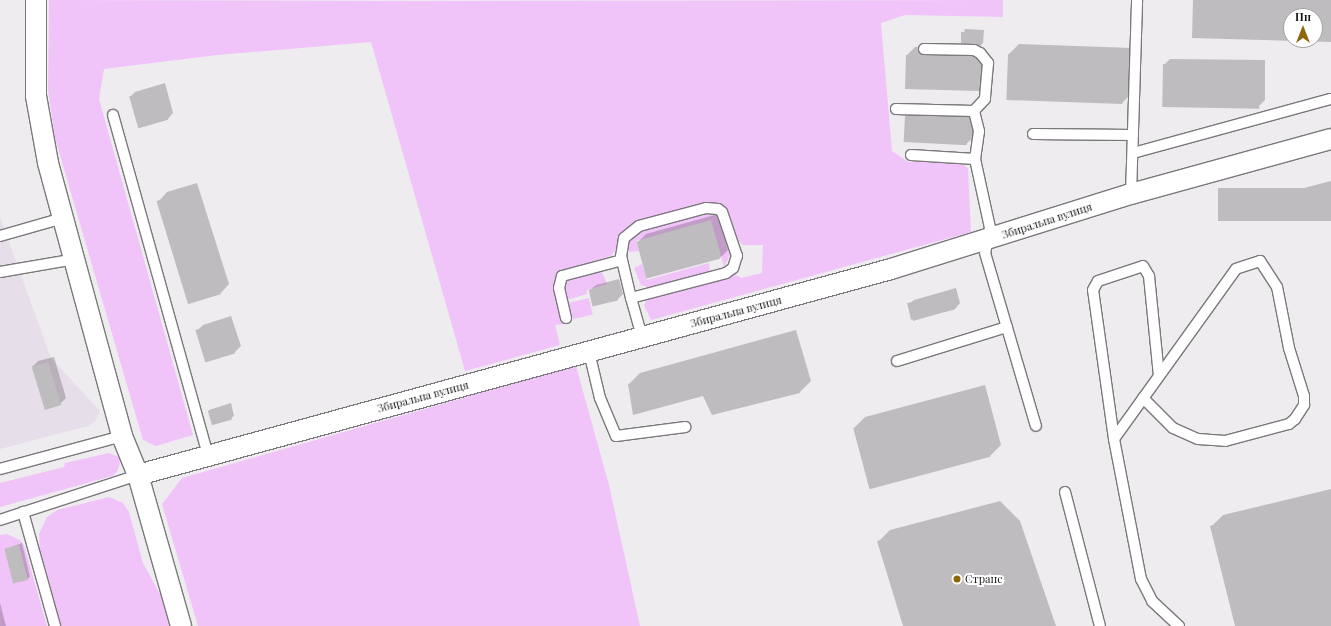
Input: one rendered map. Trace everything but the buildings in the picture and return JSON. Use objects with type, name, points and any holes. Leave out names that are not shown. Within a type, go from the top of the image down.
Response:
[{"type":"street","points":[[36,0],[36,96],[42,137],[122,436],[138,475],[181,626]]},
{"type":"street","name":"Збиральна вулиця","points":[[138,475],[588,352],[988,240],[1131,194],[1331,139]]},
{"type":"lane","points":[[1131,194],[1137,0]]},
{"type":"lane","points":[[896,109],[974,111],[985,99],[990,70],[985,58],[974,50],[924,49]]},
{"type":"lane","points":[[1133,153],[1331,99]]},
{"type":"lane","points":[[974,111],[979,131],[976,159],[990,228],[985,253],[1036,426]]},
{"type":"lane","points":[[113,115],[208,456]]},
{"type":"lane","points":[[1033,134],[1133,135]]},
{"type":"lane","points":[[911,155],[976,159]]},
{"type":"lane","points":[[631,298],[726,273],[733,268],[737,256],[725,217],[718,209],[712,208],[633,229],[624,238],[622,260],[631,298],[642,337]]},
{"type":"lane","points":[[0,236],[63,218]]},
{"type":"lane","points":[[0,272],[74,258]]},
{"type":"lane","points":[[566,318],[559,288],[562,276],[622,260]]},
{"type":"lane","points":[[1114,439],[1143,398],[1236,269],[1260,261],[1277,287],[1288,348],[1304,396],[1304,405],[1296,419],[1288,424],[1225,441],[1198,439],[1173,428],[1143,398]]},
{"type":"lane","points":[[1159,376],[1149,276],[1143,266],[1098,281],[1093,290],[1114,439],[1142,579],[1152,601],[1179,626]]},
{"type":"lane","points":[[897,360],[1007,327]]},
{"type":"lane","points":[[588,352],[600,398],[616,436],[684,427]]},
{"type":"lane","points":[[0,469],[122,436]]},
{"type":"lane","points":[[0,520],[138,475]]},
{"type":"lane","points":[[1064,492],[1100,626]]},
{"type":"lane","points":[[23,512],[55,626]]},
{"type":"shaded area","points":[[49,0],[1003,0],[1003,17],[905,15],[881,23],[892,151],[908,162],[958,162],[968,169],[971,232],[651,320],[644,305],[647,299],[735,274],[741,278],[762,273],[763,245],[743,245],[736,239],[725,209],[713,203],[707,203],[634,223],[620,235],[617,248],[611,256],[564,270],[559,273],[554,284],[564,324],[555,325],[560,345],[465,371],[371,42],[217,55],[104,69],[99,99],[193,435],[156,446],[143,440],[55,138],[48,89]]},
{"type":"shaded area","points":[[706,212],[715,213],[721,219],[731,253],[724,267],[711,220],[636,241],[639,251],[629,252],[628,240],[637,231]]},
{"type":"shaded area","points":[[0,217],[51,358],[100,411],[96,420],[88,426],[0,449]]},
{"type":"shaded area","points":[[709,263],[710,272],[651,288],[641,285],[634,268],[642,264],[647,280]]},
{"type":"shaded area","points":[[601,270],[607,284],[587,290],[587,294],[567,300],[563,285],[566,279]]},
{"type":"shaded area","points":[[589,298],[593,315],[570,320],[567,303]]},
{"type":"shaded area","points":[[576,366],[609,485],[640,626],[198,626],[162,504],[182,478]]},
{"type":"shaded area","points":[[109,453],[119,457],[120,463],[117,472],[112,476],[0,507],[0,483],[64,467],[65,463]]},
{"type":"shaded area","points":[[109,497],[123,503],[129,512],[143,563],[161,596],[169,626],[61,626],[40,549],[39,534],[47,517],[57,510]]},
{"type":"shaded area","points":[[7,534],[20,540],[24,545],[47,626],[0,626],[0,535]]},
{"type":"place","name":"Странс","points":[[957,579]]}]
